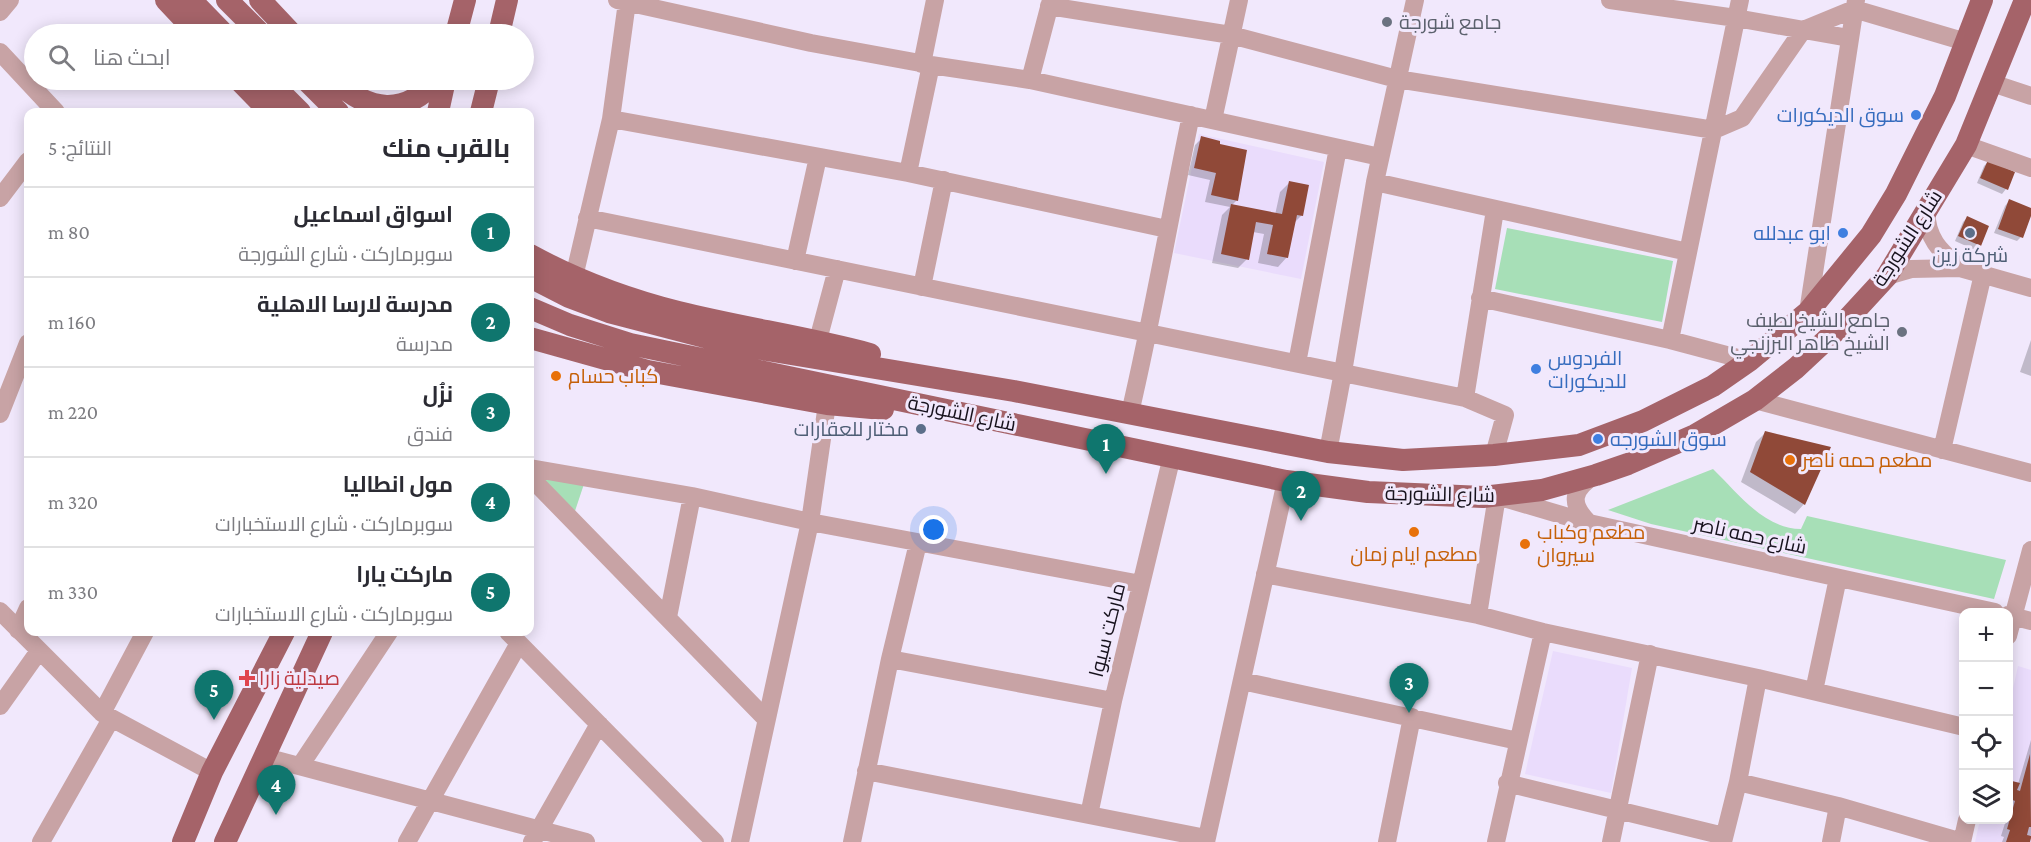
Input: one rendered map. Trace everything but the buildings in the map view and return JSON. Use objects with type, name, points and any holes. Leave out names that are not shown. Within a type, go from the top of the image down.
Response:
[{"type":"main road","points":[[166,0],[189,24]]},
{"type":"main road","points":[[191,0],[214,24]]},
{"type":"main road","points":[[227,0],[251,24]]},
{"type":"main road","points":[[260,0],[283,24]]},
{"type":"main road","points":[[459,24],[465,0]]},
{"type":"main road","points":[[501,24],[507,0]]},
{"type":"main road","points":[[534,278],[569,297],[648,323],[732,344],[1014,391],[1328,452],[1403,460],[1494,455],[1579,445],[1643,421],[1713,386],[1749,361],[1808,312],[1871,236],[1896,194],[1945,96],[1982,0]]},
{"type":"main road","name":"شارع الشورجة","points":[[534,310],[570,325],[630,344],[1286,482],[1368,492],[1497,496],[1542,490],[1628,464],[1695,435],[1755,400],[1796,368],[1841,326],[1887,276],[1966,145],[2025,13]]},
{"type":"main road","points":[[249,90],[266,108]]},
{"type":"main road","points":[[278,90],[295,108]]},
{"type":"main road","points":[[329,90],[352,107],[369,104],[393,106],[407,103],[426,90]]},
{"type":"main road","points":[[439,108],[443,90]]},
{"type":"main road","points":[[482,108],[486,90]]},
{"type":"main road","points":[[534,257],[574,277],[678,312],[818,340],[1014,391]]},
{"type":"main road","points":[[534,275],[547,272],[574,277]]},
{"type":"main road","points":[[534,339],[648,371],[827,404],[989,418]]},
{"type":"main road","points":[[1180,458],[1194,426]]},
{"type":"main road","points":[[183,842],[212,772],[282,636]]},
{"type":"main road","points":[[225,842],[320,636]]},
{"type":"street","points":[[0,12],[10,0]]},
{"type":"street","points":[[908,173],[927,65],[935,0]]},
{"type":"street","points":[[1213,120],[1239,0]]},
{"type":"street","points":[[1328,452],[1375,182],[1415,0]]},
{"type":"street","points":[[1610,0],[1736,18],[1849,38]]},
{"type":"street","points":[[1670,340],[1740,0]]},
{"type":"street","points":[[574,277],[610,119],[622,1],[811,43],[927,65],[1030,80],[1380,157]]},
{"type":"street","points":[[1030,80],[1050,3],[1232,35],[1396,79],[1714,130],[1742,118],[1803,30],[1855,5],[1966,42]]},
{"type":"street","points":[[1808,312],[1855,5]]},
{"type":"street","points":[[0,52],[24,78]]},
{"type":"street","points":[[1992,83],[2031,96]]},
{"type":"street","points":[[35,90],[52,108]]},
{"type":"street","points":[[1130,413],[1149,333],[1167,229],[1191,115]]},
{"type":"street","points":[[610,119],[944,180],[1167,229]]},
{"type":"street","points":[[1966,145],[2031,168]]},
{"type":"street","points":[[1297,363],[1338,148]]},
{"type":"street","points":[[795,261],[818,157]]},
{"type":"street","points":[[0,198],[24,166]]},
{"type":"street","points":[[922,287],[944,180]]},
{"type":"street","points":[[1375,182],[1688,252]]},
{"type":"street","points":[[1465,398],[1495,210]]},
{"type":"street","points":[[1926,210],[1926,225],[1931,237],[1942,253],[1960,268]]},
{"type":"street","points":[[587,218],[1465,398],[1505,415],[1494,455]]},
{"type":"street","points":[[1887,276],[1911,269],[1960,268],[2031,288]]},
{"type":"street","points":[[818,340],[837,269]]},
{"type":"street","points":[[1942,450],[1983,274]]},
{"type":"street","points":[[1480,298],[1670,340],[1749,361]]},
{"type":"street","points":[[0,414],[24,353]]},
{"type":"street","points":[[1755,400],[2031,472]]},
{"type":"street","points":[[740,842],[810,522],[827,404]]},
{"type":"street","name":"مارکت سیوا","points":[[1089,815],[1141,584],[1180,458]]},
{"type":"street","points":[[534,469],[692,496],[810,522],[1141,584]]},
{"type":"street","points":[[1589,523],[1577,509],[1575,498],[1583,484],[1596,475]]},
{"type":"street","points":[[534,481],[766,719]]},
{"type":"street","points":[[866,771],[1206,840],[1286,482]]},
{"type":"street","points":[[668,617],[692,496]]},
{"type":"street","points":[[1478,615],[1497,496]]},
{"type":"street","name":"شارع حمه ناصر","points":[[1497,496],[1589,523],[1974,608]]},
{"type":"street","points":[[852,842],[890,658],[918,543]]},
{"type":"street","points":[[2009,608],[2031,550]]},
{"type":"street","points":[[1265,574],[1478,615],[1543,632],[1758,678],[1959,726]]},
{"type":"street","points":[[1814,691],[1838,578]]},
{"type":"street","points":[[0,611],[106,716],[212,772]]},
{"type":"street","points":[[18,630],[24,617]]},
{"type":"street","name":"شارع حمه ناصر","points":[[2013,617],[2031,621]]},
{"type":"street","points":[[1496,842],[1543,632]]},
{"type":"street","points":[[41,842],[106,716],[143,636]]},
{"type":"street","points":[[300,766],[386,636]]},
{"type":"street","points":[[406,842],[430,801],[513,637],[715,842]]},
{"type":"street","points":[[0,706],[39,651]]},
{"type":"street","points":[[1611,842],[1650,654]]},
{"type":"street","points":[[890,658],[1113,701]]},
{"type":"street","points":[[1508,783],[1724,839],[1738,782],[1758,678]]},
{"type":"street","points":[[1242,681],[1518,741]]},
{"type":"street","points":[[1387,842],[1412,717]]},
{"type":"street","points":[[535,836],[599,724]]},
{"type":"street","points":[[265,757],[430,801],[535,836],[586,842]]},
{"type":"street","points":[[1738,782],[1838,806],[1962,842],[1966,824]]},
{"type":"street","points":[[1831,842],[1838,806]]},
{"type":"shaded area","points":[[1199,134],[1324,162],[1301,279],[1174,253]]},
{"type":"shaded area","points":[[1553,651],[1632,668],[1611,793],[1525,774]]},
{"type":"shaded area","points":[[2018,666],[2031,670],[2031,842],[1975,842],[1979,824],[2013,824],[2013,688]]},
{"type":"green space","points":[[1507,228],[1673,261],[1662,322],[1495,289]]},
{"type":"green space","points":[[1713,469],[1752,508],[1775,523],[1801,529],[1807,516],[2006,560],[1994,599],[1651,524],[1608,510]]},
{"type":"green space","points":[[539,475],[584,484],[574,514]]},
{"type":"place","name":"جامع شورجة","points":[[1387,22]]},
{"type":"place","name":"سوق الديكورات","points":[[1916,115]]},
{"type":"place","name":"ابو عبدلله","points":[[1843,233]]},
{"type":"place","name":"شركة زين","points":[[1970,233]]},
{"type":"place","name":"جامع الشيخ لطيف الشيخ ظاهر البرزنجي","points":[[1902,332]]},
{"type":"place","name":"الفردوس للديكورات","points":[[1536,369]]},
{"type":"place","name":"كباب حسام","points":[[556,376]]},
{"type":"place","name":"مختار للعقارات","points":[[921,429]]},
{"type":"place","name":"سوق الشورجه","points":[[1598,439]]},
{"type":"place","name":"مطعم حمه ناصر","points":[[1790,460]]},
{"type":"place","name":"اسواق اسماعيل","points":[[1106,474]]},
{"type":"place","name":"مدرسة لارسا الاهلية","points":[[1301,521]]},
{"type":"place","name":"مطعم ايام زمان","points":[[1414,532]]},
{"type":"place","name":"مطعم وكباب سيروان","points":[[1525,544]]},
{"type":"place","name":"صيدلية زارا","points":[[247,678]]},
{"type":"place","name":"نزُل","points":[[1409,713]]},
{"type":"place","name":"ماركت يارا","points":[[214,720]]},
{"type":"place","name":"مول انطاليا","points":[[276,815]]}]
